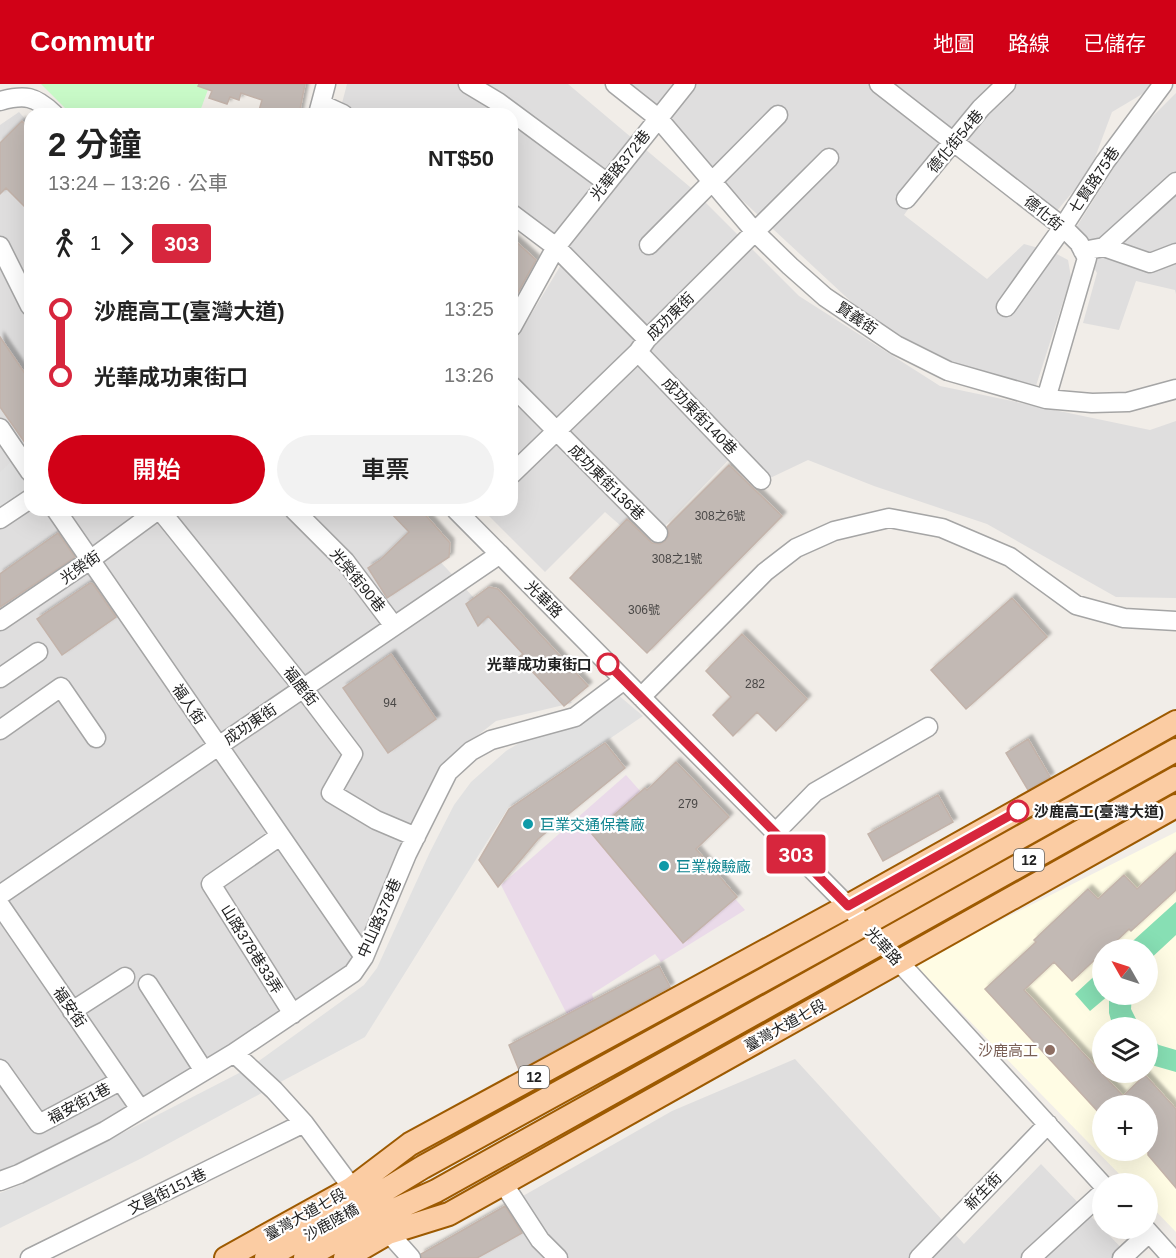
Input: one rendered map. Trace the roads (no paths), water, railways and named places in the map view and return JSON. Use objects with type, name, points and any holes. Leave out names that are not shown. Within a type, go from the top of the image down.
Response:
[{"type":"main road","name":"臺灣大道七段","points":[[345,1258],[410,1144],[848,906],[1176,722]]},
{"type":"main road","name":"臺灣大道七段","points":[[370,1211],[423,1167],[1176,750]]},
{"type":"main road","name":"臺灣大道七段","points":[[226,1258],[436,1191],[1176,778]]},
{"type":"main road","name":"臺灣大道七段","points":[[370,1211],[449,1214],[1176,806]]},
{"type":"main road","points":[[865,924],[878,889]]},
{"type":"main road","name":"沙鹿陸橋","points":[[266,1258],[370,1211]]},
{"type":"main road","name":"沙鹿陸橋","points":[[305,1258],[370,1211]]},
{"type":"street","points":[[319,108],[326,84]]},
{"type":"street","points":[[468,84],[506,108]]},
{"type":"street","name":"賢義街","points":[[615,84],[658,118],[755,232],[825,297],[896,345],[948,371],[1046,399],[1092,403],[1128,402],[1176,389]]},
{"type":"street","name":"光華路372巷","points":[[518,316],[556,247],[686,84]]},
{"type":"street","name":"德化街","points":[[879,84],[1063,227],[1079,243],[1083,251]]},
{"type":"street","name":"德化街54巷","points":[[906,200],[981,108],[1006,84]]},
{"type":"street","name":"七賢路75巷","points":[[1006,307],[1063,227],[1105,162],[1163,84]]},
{"type":"street","points":[[0,101],[14,97],[31,97],[46,108]]},
{"type":"street","points":[[650,245],[778,115]]},
{"type":"street","points":[[518,117],[606,182]]},
{"type":"street","name":"成功東街","points":[[518,468],[829,158]]},
{"type":"street","points":[[1104,247],[1176,182]]},
{"type":"street","points":[[518,218],[556,247],[642,346]]},
{"type":"street","points":[[0,246],[24,294]]},
{"type":"street","points":[[1046,399],[1087,258],[1083,251],[1104,247],[1150,263],[1176,253]]},
{"type":"street","name":"成功東街140巷","points":[[642,346],[761,480]]},
{"type":"street","name":"成功東街136巷","points":[[518,392],[658,533]]},
{"type":"street","points":[[0,428],[24,463]]},
{"type":"street","points":[[0,519],[24,503]]},
{"type":"street","name":"福人街","points":[[60,516],[364,957]]},
{"type":"street","name":"光榮街","points":[[0,621],[151,516]]},
{"type":"street","name":"福鹿街","points":[[164,516],[303,688],[353,754],[330,793],[376,820],[416,837]]},
{"type":"street","name":"光榮街90巷","points":[[300,516],[345,561],[394,626]]},
{"type":"street","name":"光華路","points":[[468,516],[500,554],[848,906],[1092,1173]]},
{"type":"street","points":[[641,697],[765,572],[796,548],[834,531],[889,518],[942,528],[1010,557],[1076,605],[1125,618],[1176,621]]},
{"type":"street","name":"成功東街","points":[[0,895],[500,554]]},
{"type":"street","points":[[0,678],[38,652]]},
{"type":"street","name":"中山路378巷","points":[[0,1181],[19,1174],[105,1131],[234,1053],[353,973],[364,957],[416,837],[448,772],[471,751],[491,740],[575,717],[624,680]]},
{"type":"street","points":[[0,730],[61,687],[96,738]]},
{"type":"street","points":[[775,832],[815,792],[928,727]]},
{"type":"street","name":"山路378巷33弄","points":[[280,836],[211,884],[293,1014]]},
{"type":"street","name":"福安街","points":[[0,905],[140,1109]]},
{"type":"street","points":[[72,1011],[125,977]]},
{"type":"street","points":[[148,984],[204,1071]]},
{"type":"street","points":[[234,1053],[274,1090],[304,1123],[370,1211],[411,1258]]},
{"type":"street","name":"福安街1巷","points":[[1,1072],[39,1124],[120,1081]]},
{"type":"street","name":"文昌街151巷","points":[[30,1258],[304,1123]]},
{"type":"street","name":"新生街","points":[[919,1258],[1048,1124]]},
{"type":"street","points":[[503,1183],[540,1240],[558,1258]]},
{"type":"street","points":[[1030,1258],[1092,1202]]},
{"type":"street","points":[[1122,1258],[1140,1239]]},
{"type":"street","points":[[1154,1239],[1172,1258]]},
{"type":"place","name":"光華成功東街口","points":[[608,664]]},
{"type":"place","name":"沙鹿高工(臺灣大道)","points":[[1018,811]]},
{"type":"place","name":"巨業交通保養廠","points":[[528,824]]},
{"type":"place","name":"巨業檢驗廠","points":[[664,866]]},
{"type":"place","name":"沙鹿高工","points":[[1050,1050]]}]
